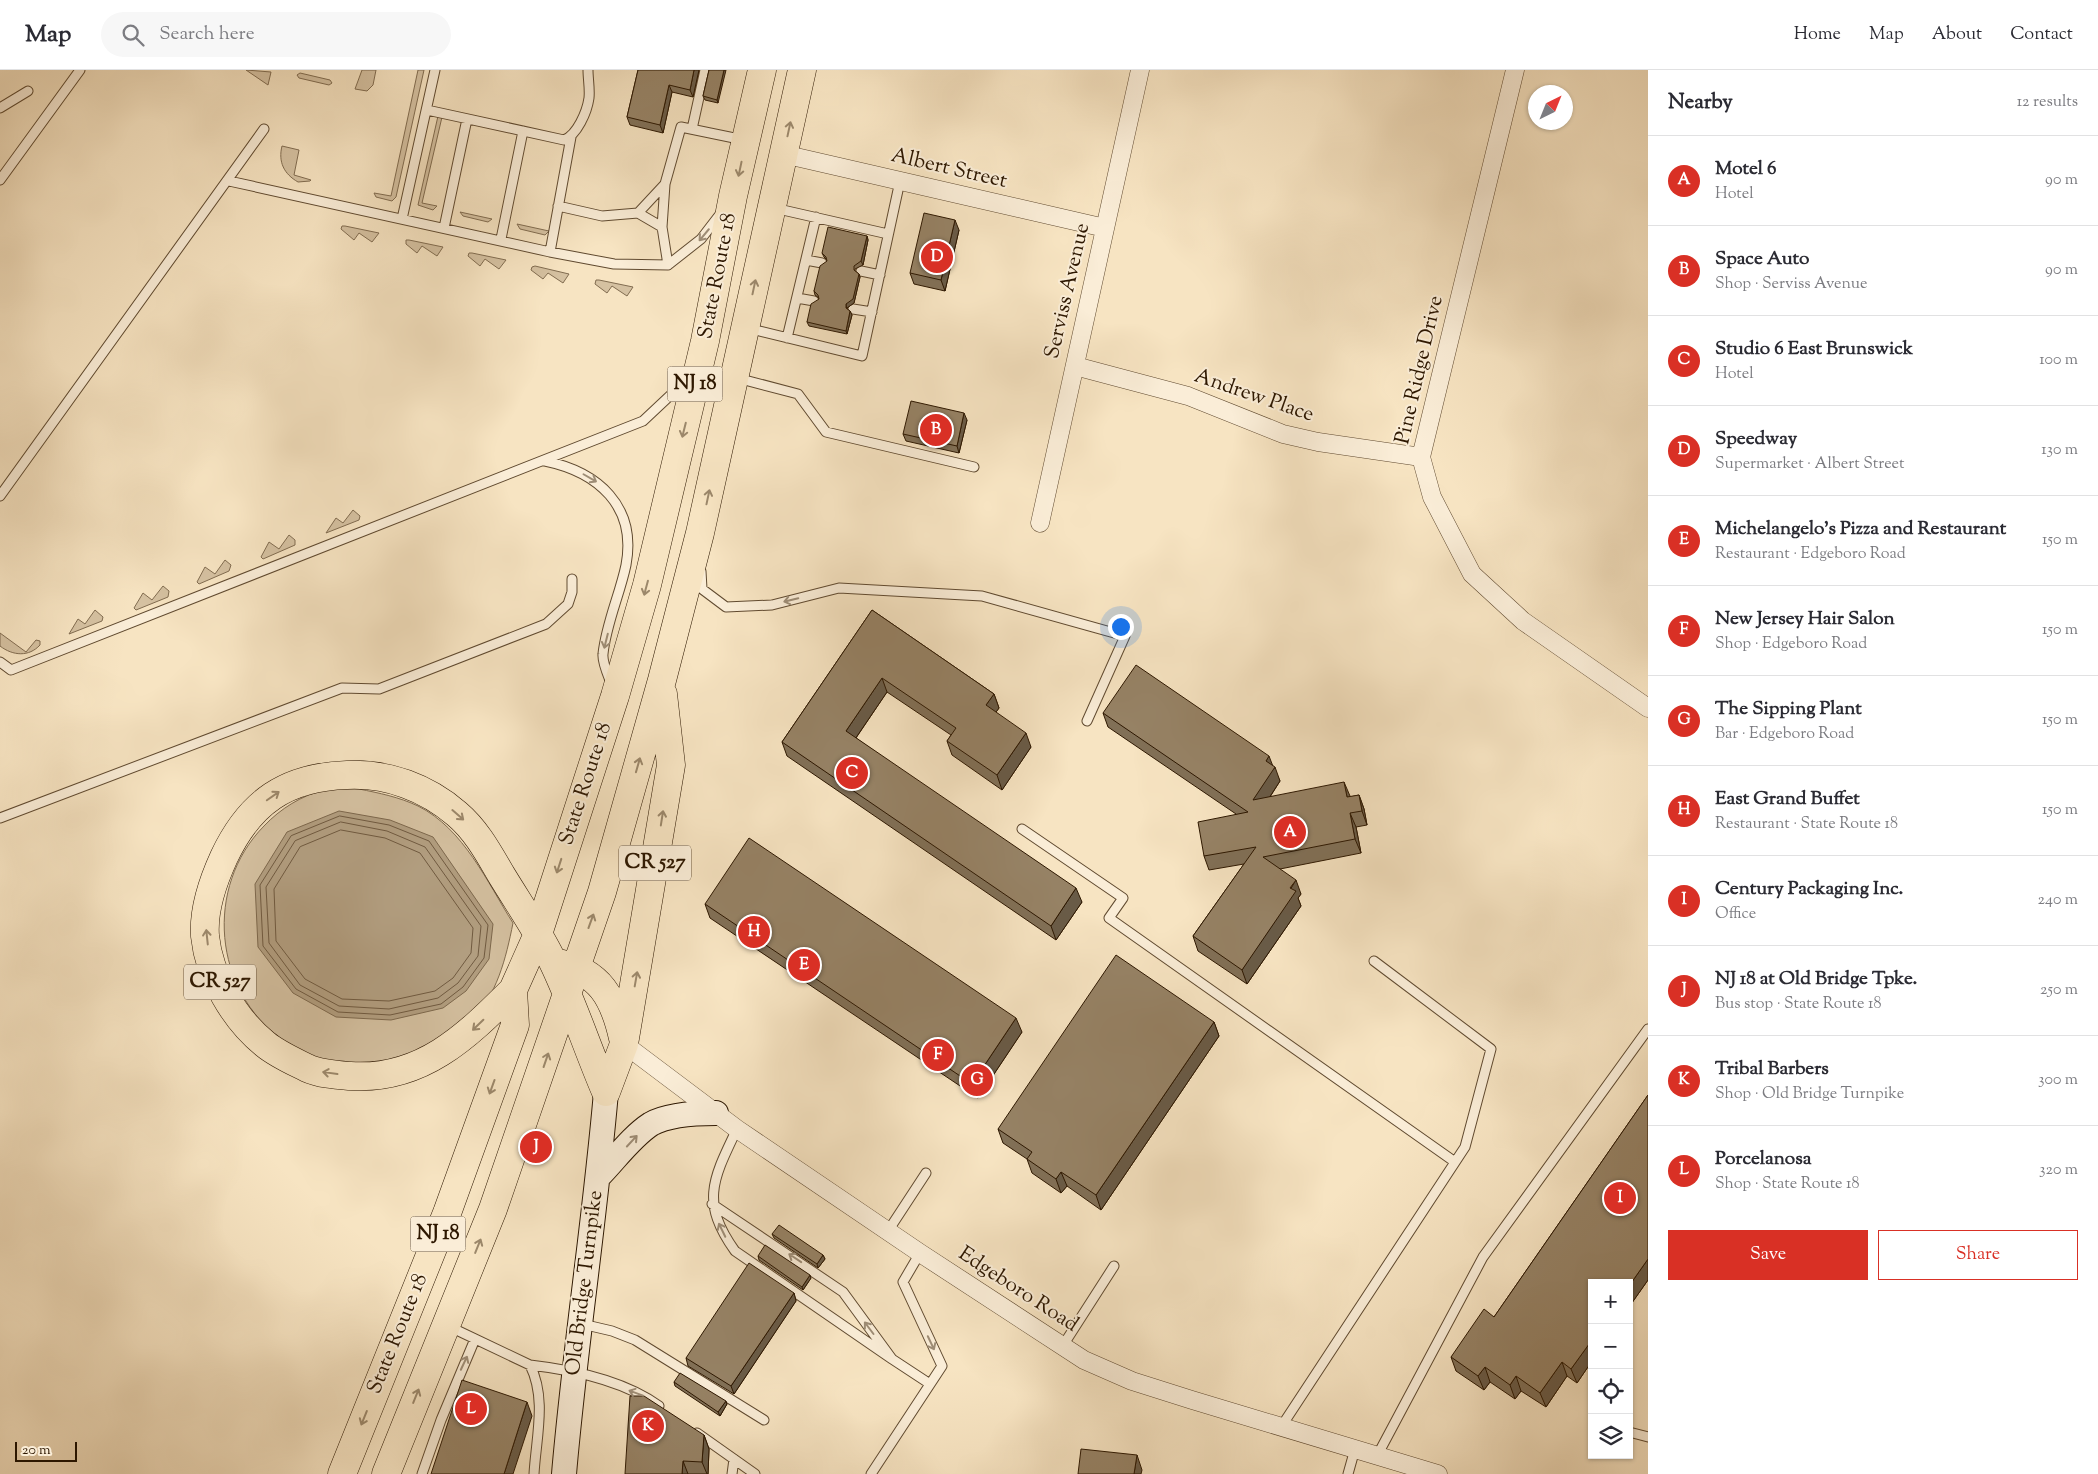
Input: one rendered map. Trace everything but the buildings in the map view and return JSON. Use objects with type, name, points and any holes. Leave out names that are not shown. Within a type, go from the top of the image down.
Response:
[{"type":"highway","name":"State Route 18","points":[[342,1474],[446,1213],[515,1025],[519,979],[538,934],[615,696],[646,585],[706,340],[734,196],[762,70]]},
{"type":"highway","name":"State Route 18","points":[[386,1474],[493,1209],[569,997],[564,964],[602,892],[662,680],[700,533],[802,70]]},
{"type":"highway","name":"CR 527","points":[[606,1092],[624,1044],[671,765],[662,680]]},
{"type":"highway","name":"CR 527","points":[[519,979],[473,1030],[447,1050],[422,1063],[368,1077],[314,1071],[265,1044],[232,1007],[214,970],[205,936],[208,902],[216,876],[243,822],[276,793],[309,779],[333,775],[364,774],[399,780],[434,798],[457,814],[476,833],[538,934],[564,964]]},
{"type":"highway","points":[[519,979],[564,964],[589,974],[614,1005],[624,1044],[612,1041],[600,1033],[569,997]]},
{"type":"highway","name":"CR 527","points":[[569,997],[584,1041],[606,1092]]},
{"type":"street","name":"Serviss Avenue","points":[[1040,523],[1140,70]]},
{"type":"street","name":"Pine Ridge Drive","points":[[1515,70],[1422,457],[1432,497],[1472,574],[1523,621],[1648,708]]},
{"type":"street","name":"Albert Street","points":[[783,154],[1105,228]]},
{"type":"street","name":"Andrew Place","points":[[1075,366],[1188,396],[1283,434],[1318,442],[1422,457]]},
{"type":"street","name":"Edgeboro Road","points":[[624,1044],[737,1129],[1062,1346],[1108,1372],[1132,1381],[1438,1474]]},
{"type":"street","name":"Old Bridge Turnpike","points":[[564,1474],[574,1370],[599,1176],[606,1092]]},
{"type":"street","points":[[599,1176],[640,1132],[653,1123],[693,1113],[716,1113]]},
{"type":"lane","points":[[0,180],[80,70]]},
{"type":"lane","points":[[402,219],[435,70]]},
{"type":"lane","points":[[550,252],[571,137],[589,98],[588,70]]},
{"type":"lane","points":[[692,129],[705,70]]},
{"type":"lane","points":[[0,108],[28,91]]},
{"type":"lane","points":[[427,110],[564,140],[571,137]]},
{"type":"lane","points":[[444,228],[467,119]]},
{"type":"lane","points":[[668,265],[662,227],[666,184],[681,126],[746,140]]},
{"type":"lane","points":[[0,496],[229,181],[264,129]]},
{"type":"lane","points":[[501,240],[523,131]]},
{"type":"lane","points":[[229,181],[550,252],[614,264],[668,265],[701,239],[734,196]]},
{"type":"lane","points":[[745,328],[862,356],[900,181]]},
{"type":"lane","points":[[638,213],[666,184]]},
{"type":"lane","points":[[558,206],[602,216],[638,213],[662,227]]},
{"type":"lane","points":[[772,207],[888,234]]},
{"type":"lane","points":[[788,338],[816,217]]},
{"type":"lane","points":[[806,260],[822,263]]},
{"type":"lane","points":[[861,271],[880,274]]},
{"type":"lane","points":[[797,298],[814,301]]},
{"type":"lane","points":[[853,309],[872,312]]},
{"type":"lane","points":[[0,662],[11,670],[321,546],[545,461],[643,421],[676,390],[706,340]]},
{"type":"lane","points":[[734,377],[798,394],[826,432],[974,467]]},
{"type":"lane","points":[[545,461],[563,465],[594,479],[612,496],[623,515],[628,541],[626,564],[602,655],[615,696]]},
{"type":"lane","points":[[700,533],[702,589],[726,607],[772,605],[839,588],[982,596],[1125,636],[1087,720]]},
{"type":"lane","points":[[0,818],[342,688],[380,689],[546,624],[568,604],[572,592],[572,579]]},
{"type":"lane","points":[[1022,828],[1123,898],[1109,918],[1455,1162]]},
{"type":"lane","points":[[1281,1427],[1465,1146],[1491,1049],[1374,961]]},
{"type":"lane","points":[[1377,1456],[1483,1257],[1648,1030]]},
{"type":"lane","points":[[737,1129],[716,1177],[712,1204],[720,1230],[735,1251],[930,1384]]},
{"type":"lane","points":[[888,1231],[926,1172]]},
{"type":"lane","points":[[712,1204],[843,1292],[892,1359]]},
{"type":"lane","points":[[871,1474],[942,1366],[903,1282],[920,1252]]},
{"type":"lane","points":[[1062,1346],[1114,1266]]},
{"type":"lane","points":[[581,1324],[635,1340],[764,1420]]},
{"type":"lane","points":[[446,1325],[530,1365],[574,1370],[645,1396],[667,1412]]},
{"type":"lane","points":[[422,1474],[440,1420],[475,1339]]},
{"type":"lane","points":[[530,1365],[536,1377],[540,1404],[534,1474]]},
{"type":"lane","points":[[689,1427],[755,1474]]},
{"type":"lane","points":[[1633,1433],[1648,1437]]},
{"type":"lane","points":[[1348,1474],[1355,1449]]},
{"type":"lane","points":[[732,1474],[734,1459]]},
{"type":"shaded area","points":[[246,70],[271,72],[268,85]]},
{"type":"shaded area","points":[[362,70],[376,70],[373,85],[367,91],[355,89]]},
{"type":"shaded area","points":[[418,70],[424,70],[396,197],[392,201],[376,197],[374,193],[391,196]]},
{"type":"shaded area","points":[[300,73],[330,80],[332,83],[329,85],[299,78],[297,75]]},
{"type":"shaded area","points":[[438,116],[442,117],[422,203],[437,206],[433,210],[418,205]]},
{"type":"shaded area","points":[[282,146],[299,150],[294,175],[310,181],[298,182],[289,175],[283,167],[281,157]]},
{"type":"shaded area","points":[[460,212],[492,219],[488,222],[463,216]]},
{"type":"shaded area","points":[[517,224],[549,231],[545,235],[520,229]]},
{"type":"shaded area","points":[[342,226],[379,233],[372,242],[359,233],[354,240],[341,229]]},
{"type":"shaded area","points":[[406,240],[443,247],[437,256],[422,246],[417,253],[406,244]]},
{"type":"shaded area","points":[[469,253],[506,260],[499,269],[485,259],[480,266],[468,256]]},
{"type":"shaded area","points":[[535,266],[569,274],[563,283],[548,273],[543,279],[531,270]]},
{"type":"shaded area","points":[[596,280],[633,287],[627,296],[612,286],[607,293],[595,284]]},
{"type":"shaded area","points":[[353,510],[360,516],[359,520],[326,533],[336,518],[343,523]]},
{"type":"shaded area","points":[[289,535],[295,540],[295,545],[263,559],[261,557],[269,542],[279,549]]},
{"type":"shaded area","points":[[225,560],[231,565],[229,571],[199,584],[197,582],[205,567],[215,574]]},
{"type":"shaded area","points":[[163,586],[169,591],[168,597],[136,610],[134,608],[143,593],[152,600]]},
{"type":"shaded area","points":[[95,610],[103,617],[102,621],[69,634],[78,619],[85,624]]},
{"type":"shaded area","points":[[0,633],[26,652],[36,640],[40,641],[40,645],[31,652],[21,654],[10,652],[0,646]]},
{"type":"shaded area","points":[[329,789],[359,789],[389,796],[418,806],[449,828],[484,874],[513,923],[507,950],[494,988],[479,1012],[470,1022],[453,1033],[383,1067],[345,1064],[320,1059],[297,1049],[283,1040],[260,1019],[242,994],[230,967],[225,938],[225,908],[232,878],[245,851],[264,826],[284,808],[308,795]]},
{"type":"water","points":[[339,811],[390,820],[433,837],[493,924],[489,959],[466,991],[443,1008],[391,1020],[336,1017],[293,993],[258,947],[255,884],[287,832]]},
{"type":"place","name":"Speedway","points":[[937,257]]},
{"type":"place","name":"Space Auto","points":[[936,430]]},
{"type":"place","name":"Studio 6 East Brunswick","points":[[852,773]]},
{"type":"place","name":"Motel 6","points":[[1290,832]]},
{"type":"place","name":"East Grand Buffet","points":[[754,932]]},
{"type":"place","name":"Michelangelo's Pizza and Restaurant","points":[[804,965]]},
{"type":"place","name":"New Jersey Hair Salon","points":[[938,1055]]},
{"type":"place","name":"The Sipping Plant","points":[[977,1080]]},
{"type":"place","name":"NJ 18 at Old Bridge Tpke.","points":[[536,1147]]},
{"type":"place","name":"Century Packaging Inc.","points":[[1620,1198]]},
{"type":"place","name":"Porcelanosa","points":[[471,1409]]},
{"type":"place","name":"Tribal Barbers","points":[[648,1426]]}]
